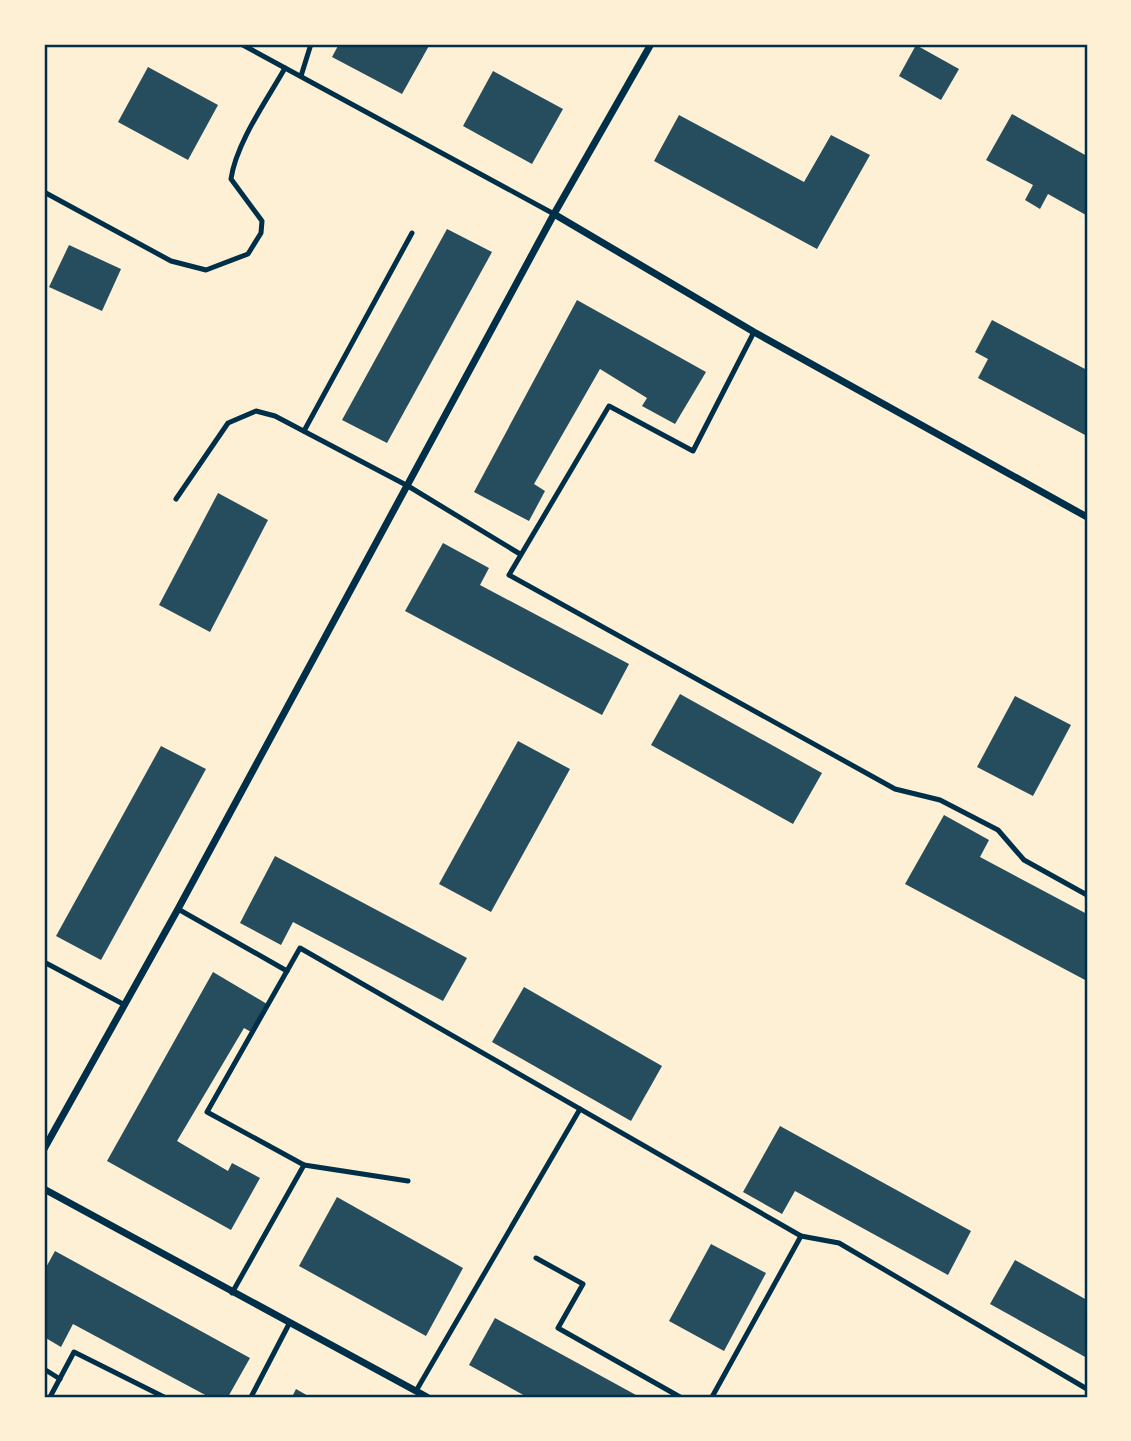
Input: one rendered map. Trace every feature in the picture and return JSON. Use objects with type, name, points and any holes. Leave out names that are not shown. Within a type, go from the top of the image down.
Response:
[{"type":"street","points":[[44,1149],[178,909],[554,214],[651,44]]},
{"type":"street","points":[[554,214],[754,332],[1087,517]]},
{"type":"street","points":[[44,1189],[427,1397]]},
{"type":"lane","points":[[241,44],[554,214]]},
{"type":"lane","points":[[301,76],[311,44]]},
{"type":"lane","points":[[44,192],[172,261],[206,270],[248,254],[261,233],[262,220],[232,179],[233,169],[248,134],[285,68]]},
{"type":"lane","points":[[304,431],[412,233]]},
{"type":"lane","points":[[754,332],[693,451],[609,407],[509,575],[895,789],[940,800],[998,830],[1024,860],[1087,895]]},
{"type":"lane","points":[[176,499],[228,423],[256,411],[275,416],[408,486],[520,554]]},
{"type":"lane","points":[[178,909],[287,971]]},
{"type":"lane","points":[[408,1181],[304,1165],[207,1112],[300,948],[801,1236],[839,1243],[1087,1389]]},
{"type":"lane","points":[[44,962],[123,1004]]},
{"type":"lane","points":[[416,1391],[580,1109]]},
{"type":"lane","points":[[232,1293],[304,1165]]},
{"type":"lane","points":[[712,1397],[801,1236]]},
{"type":"lane","points":[[536,1258],[583,1284],[558,1328],[680,1397]]},
{"type":"lane","points":[[251,1397],[289,1324]]},
{"type":"lane","points":[[50,1397],[74,1352],[164,1397]]},
{"type":"lane","points":[[44,1369],[60,1379]]},
{"type":"building","points":[[339,44],[430,44],[402,94],[332,57]]},
{"type":"building","points":[[916,45],[959,69],[941,100],[899,76]]},
{"type":"building","points":[[148,67],[218,105],[188,160],[118,122]]},
{"type":"building","points":[[493,71],[563,109],[532,164],[463,126]]},
{"type":"building","points":[[1012,114],[1087,156],[1086,215],[1048,194],[1040,209],[1025,200],[1033,185],[986,160]]},
{"type":"building","points":[[679,115],[804,182],[831,135],[870,155],[817,249],[654,161]]},
{"type":"building","points":[[447,229],[492,252],[387,443],[342,420]]},
{"type":"building","points":[[69,245],[121,269],[102,311],[49,287]]},
{"type":"building","points":[[577,300],[706,372],[675,424],[642,406],[647,398],[600,369],[534,484],[545,491],[529,521],[474,492]]},
{"type":"building","points":[[992,320],[1087,370],[1087,436],[978,378],[988,359],[975,352]]},
{"type":"building","points":[[218,493],[268,520],[210,632],[159,605]]},
{"type":"building","points":[[443,543],[489,568],[480,585],[629,664],[602,715],[405,611]]},
{"type":"building","points":[[680,694],[822,773],[793,824],[651,745]]},
{"type":"building","points":[[1015,696],[1071,725],[1033,796],[977,767]]},
{"type":"building","points":[[518,741],[570,769],[491,912],[439,884]]},
{"type":"building","points":[[161,746],[206,769],[101,960],[56,936]]},
{"type":"building","points":[[944,815],[989,840],[980,857],[1087,914],[1087,981],[905,884]]},
{"type":"building","points":[[275,856],[467,958],[443,1001],[293,922],[281,945],[240,923]]},
{"type":"building","points":[[213,972],[267,1004],[251,1032],[244,1028],[177,1141],[228,1171],[232,1163],[260,1178],[231,1230],[107,1161]]},
{"type":"building","points":[[524,987],[662,1066],[631,1121],[492,1042]]},
{"type":"building","points":[[780,1126],[971,1231],[948,1275],[795,1191],[782,1214],[743,1192]]},
{"type":"building","points":[[337,1197],[463,1268],[426,1336],[299,1266]]},
{"type":"building","points":[[711,1244],[766,1273],[724,1351],[669,1321]]},
{"type":"building","points":[[55,1251],[250,1358],[228,1397],[209,1397],[73,1324],[61,1347],[44,1337],[44,1271]]},
{"type":"building","points":[[1015,1260],[1087,1300],[1087,1358],[990,1304]]},
{"type":"building","points":[[495,1318],[636,1395],[527,1397],[469,1365]]},
{"type":"building","points":[[296,1389],[310,1397],[292,1397]]}]
